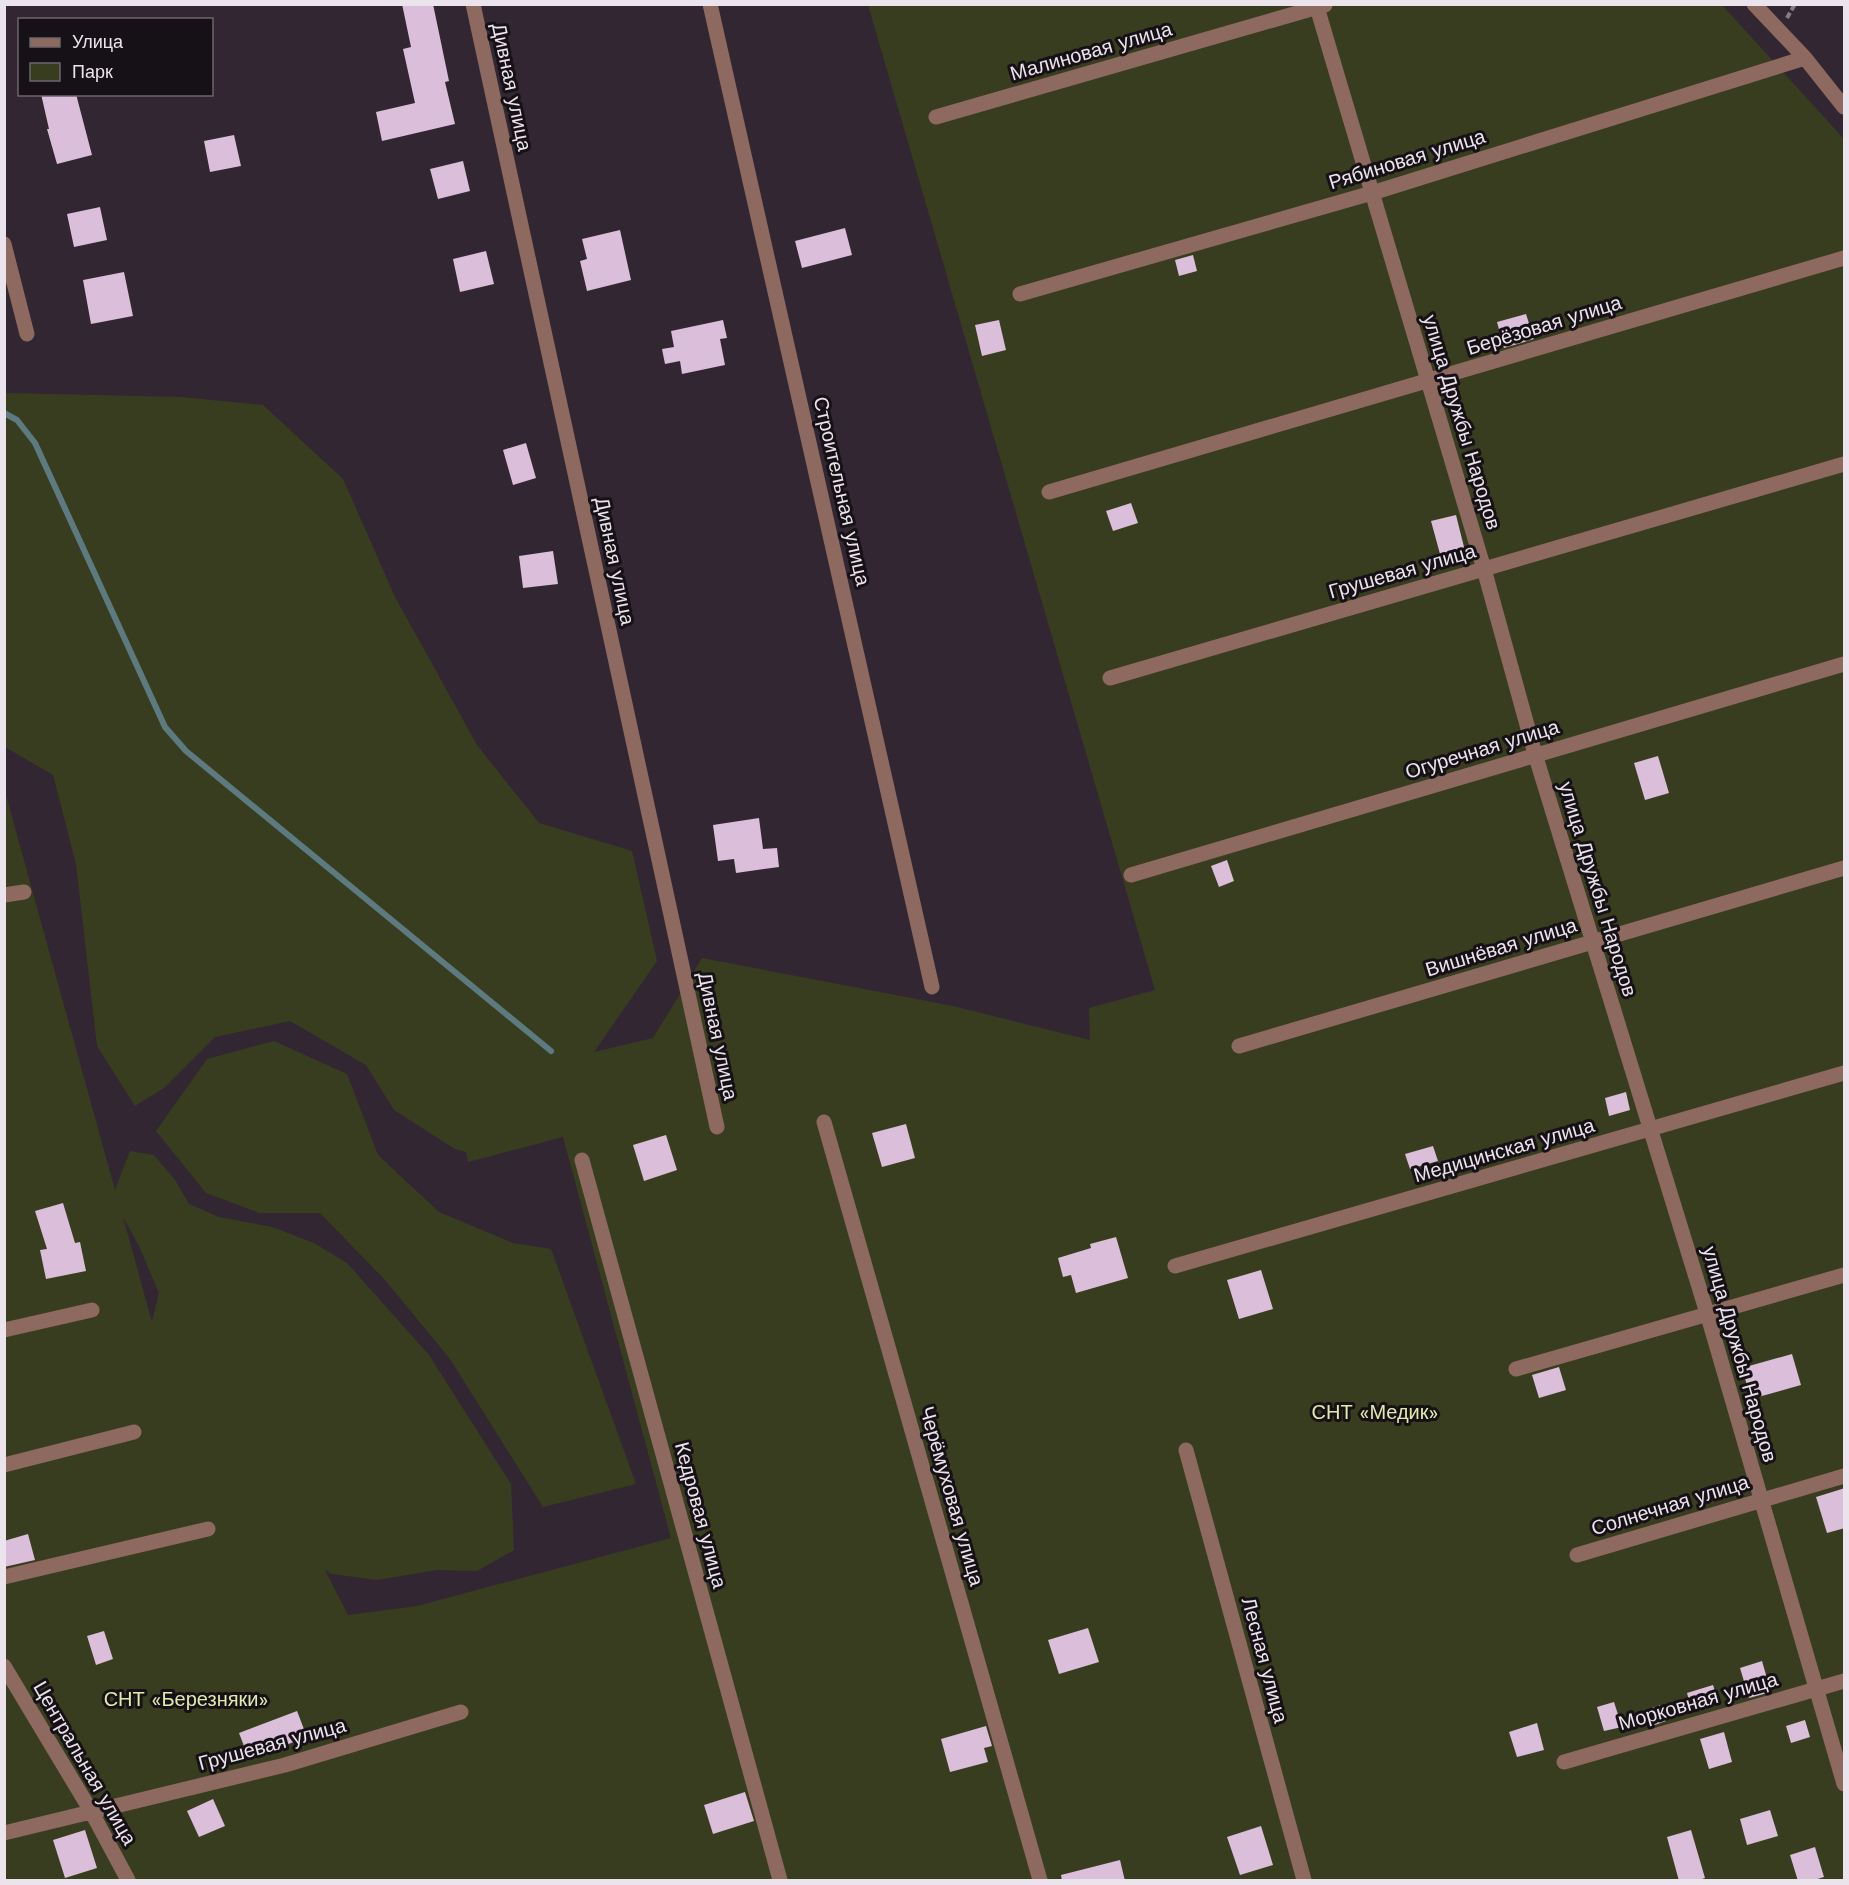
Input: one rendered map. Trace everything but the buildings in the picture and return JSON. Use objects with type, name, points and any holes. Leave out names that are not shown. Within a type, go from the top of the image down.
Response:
[{"type":"street","name":"Дивная улица","points":[[473,4],[717,1127]]},
{"type":"street","name":"Строительная улица","points":[[710,4],[932,987]]},
{"type":"street","points":[[1754,4],[1805,58],[1845,107]]},
{"type":"street","name":"Малиновая улица","points":[[936,117],[1320,6]]},
{"type":"street","name":"улица Дружбы Народов","points":[[1320,6],[1372,193],[1484,569],[1535,754],[1707,1313],[1845,1784]]},
{"type":"street","name":"Рябиновая улица","points":[[1020,294],[1372,193],[1805,58]]},
{"type":"street","points":[[4,244],[27,334]]},
{"type":"street","name":"Берёзовая улица","points":[[1049,492],[1845,258]]},
{"type":"street","name":"Грушевая улица","points":[[1110,678],[1845,464]]},
{"type":"street","name":"Огуречная улица","points":[[1131,875],[1845,664]]},
{"type":"street","name":"Вишнёвая улица","points":[[1239,1046],[1845,868]]},
{"type":"street","points":[[4,896],[24,892]]},
{"type":"street","name":"Медицинская улица","points":[[1175,1266],[1845,1073]]},
{"type":"street","name":"Черёмуховая улица","points":[[824,1122],[1040,1881]]},
{"type":"street","name":"Кедровая улица","points":[[582,1160],[780,1881]]},
{"type":"street","points":[[1516,1369],[1845,1275]]},
{"type":"street","points":[[4,1330],[92,1310]]},
{"type":"street","points":[[4,1465],[134,1432]]},
{"type":"street","name":"Лесная улица","points":[[1186,1450],[1304,1881]]},
{"type":"street","name":"Солнечная улица","points":[[1577,1555],[1845,1476]]},
{"type":"street","points":[[4,1577],[208,1529]]},
{"type":"street","name":"Центральная улица","points":[[4,1666],[91,1811],[128,1881]]},
{"type":"street","name":"Морковная улица","points":[[1564,1762],[1845,1681]]},
{"type":"street","name":"Грушевая улица","points":[[4,1833],[285,1765],[461,1712]]},
{"type":"green space","name":"СНТ «Медик»","points":[[868,5],[1722,5],[1844,139],[1844,1880],[5,1880],[4,788],[115,1190],[130,1151],[154,1155],[175,1180],[189,1204],[219,1217],[272,1227],[314,1243],[347,1263],[429,1355],[511,1484],[514,1550],[477,1571],[437,1570],[377,1580],[332,1574],[325,1570],[348,1615],[417,1606],[671,1538],[563,1137],[468,1162],[466,1152],[455,1149],[394,1110],[366,1065],[290,1021],[215,1037],[164,1088],[135,1106],[97,1046],[76,864],[53,775],[5,747],[5,393],[180,397],[263,405],[343,479],[395,597],[477,745],[539,823],[632,851],[657,961],[594,1052],[653,1038],[702,958],[953,1006],[1090,1040],[1089,1008],[1155,990]],"holes":[[[123,1217],[139,1246],[159,1293],[152,1322]]]},
{"type":"green space","points":[[274,1041],[347,1074],[378,1155],[439,1212],[513,1243],[551,1249],[636,1484],[543,1507],[450,1359],[385,1280],[320,1213],[259,1213],[206,1193],[156,1131],[207,1059]]},
{"type":"waterway","points":[[4,413],[17,420],[35,443],[165,727],[186,751],[551,1051]]},
{"type":"park label","name":"СНТ «Березняки»","points":[[186,1699]]}]
